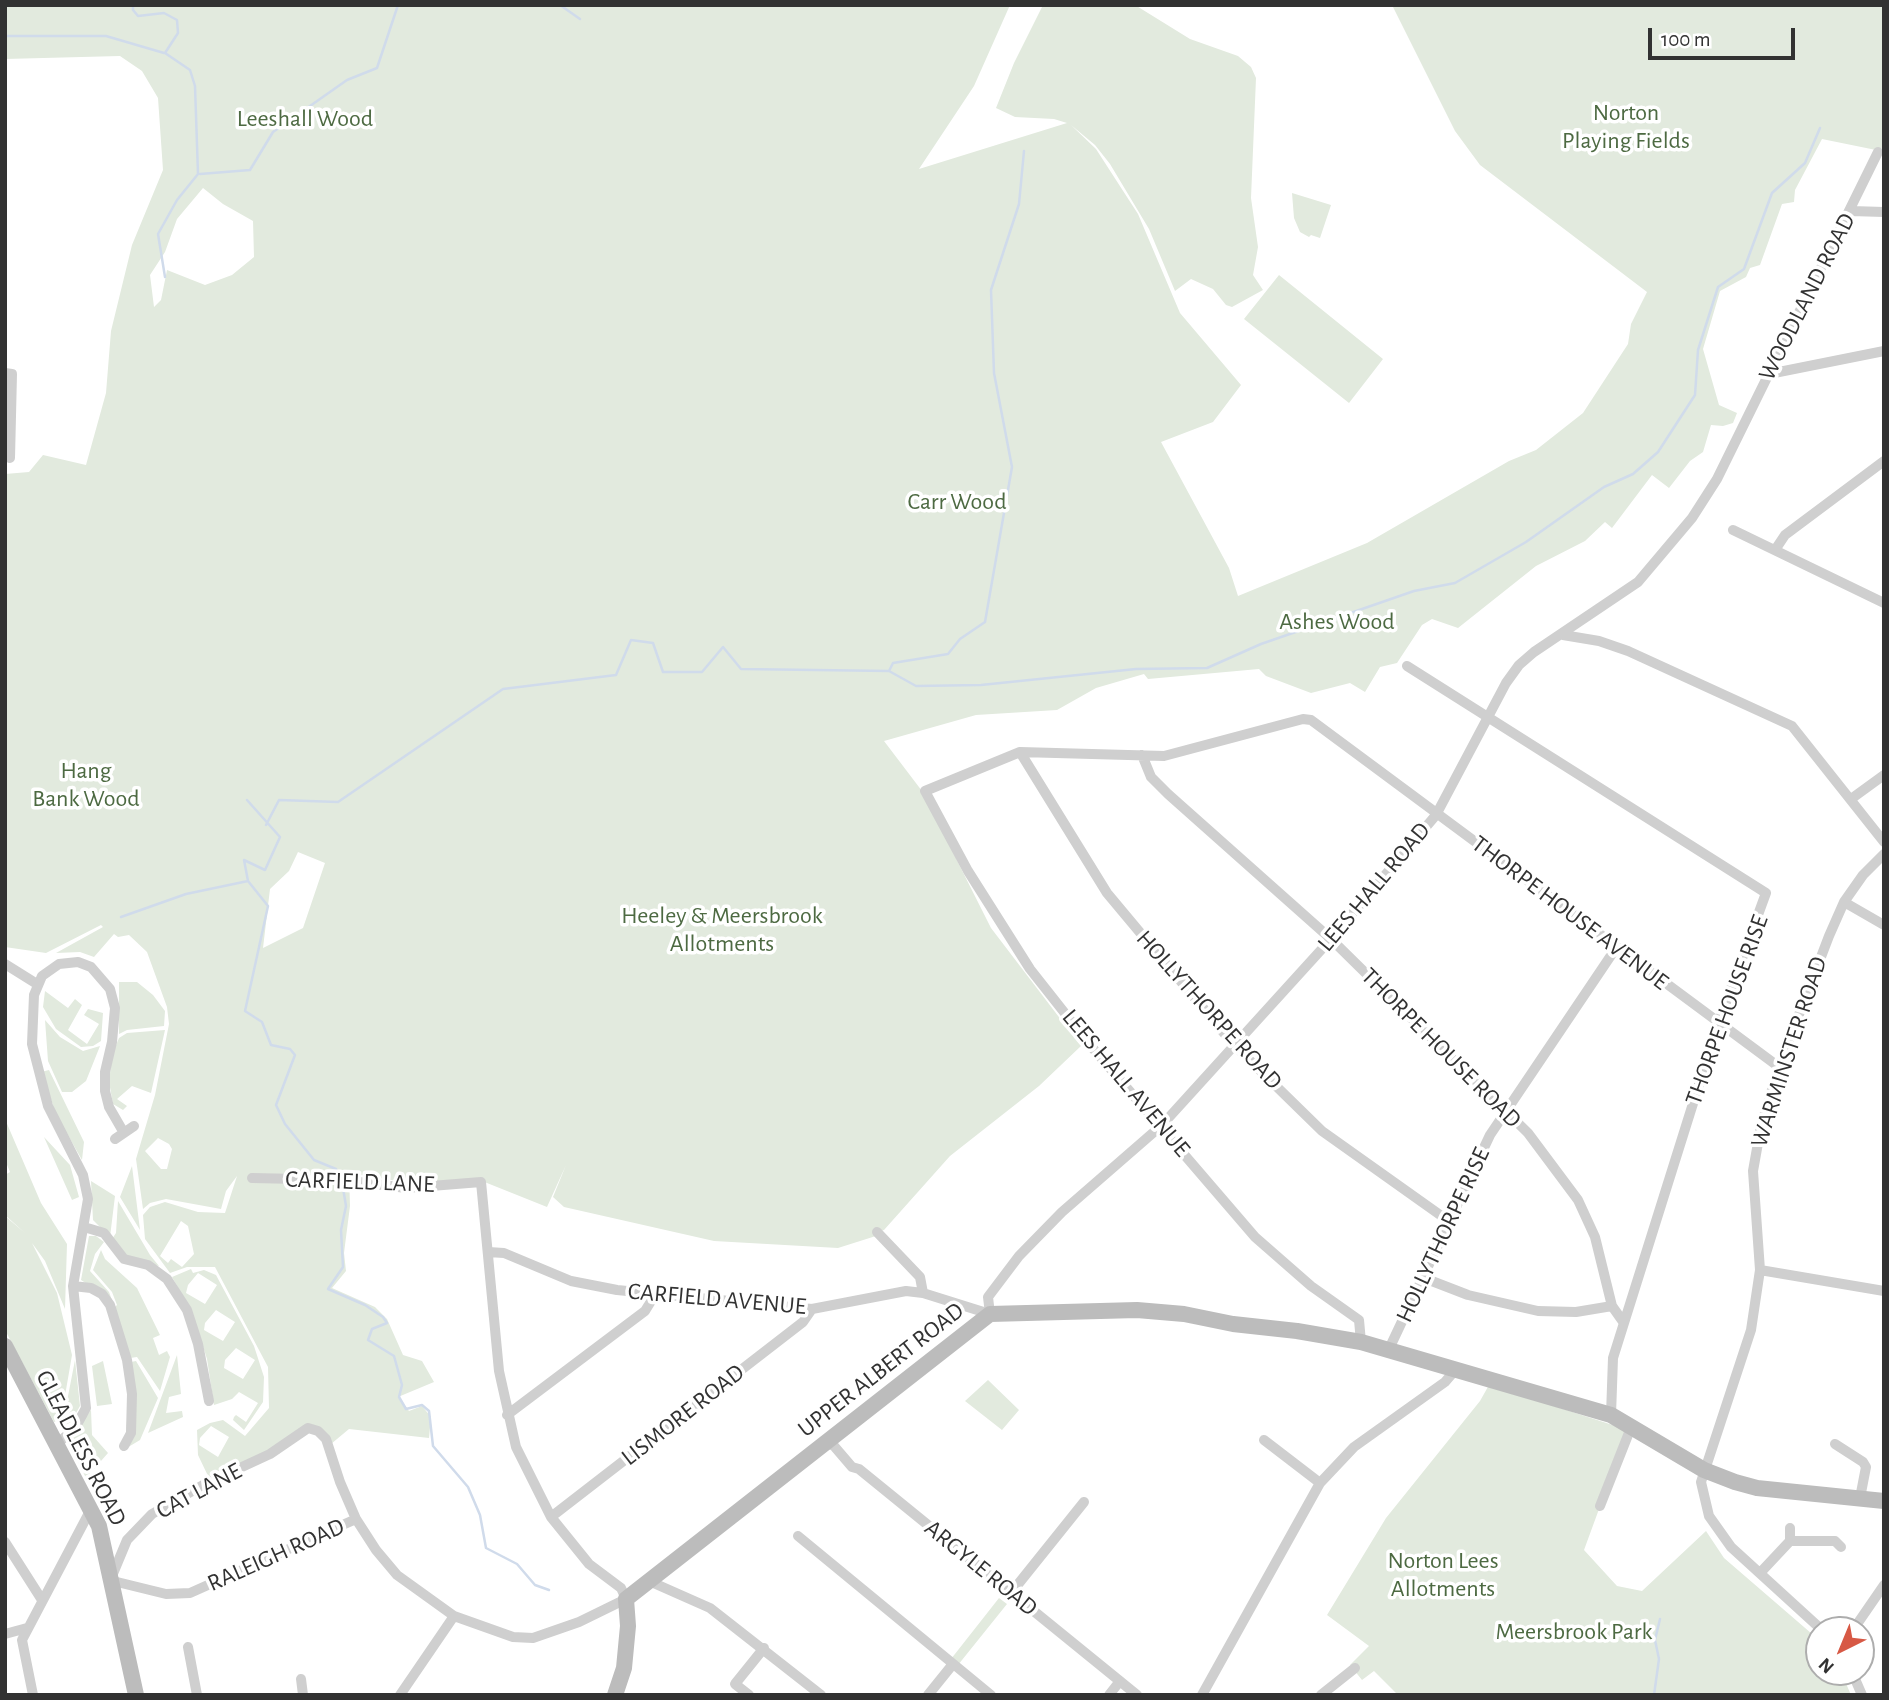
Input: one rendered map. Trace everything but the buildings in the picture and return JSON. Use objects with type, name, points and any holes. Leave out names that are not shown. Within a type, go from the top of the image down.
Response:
[{"type":"street","name":"WOODLAND ROAD","points":[[1735,442],[1878,152]]},
{"type":"street","points":[[1851,211],[1884,212]]},
{"type":"street","points":[[1769,374],[1884,351]]},
{"type":"street","points":[[5,373],[12,374],[10,458]]},
{"type":"street","name":"LEES HALL ROAD","points":[[990,1314],[988,1297],[1019,1256],[1062,1212],[1162,1125],[1331,939],[1436,814],[1519,665],[1534,652],[1622,594],[1659,559],[1692,518],[1735,442]]},
{"type":"street","points":[[1775,550],[1785,535],[1884,461]]},
{"type":"street","points":[[1733,530],[1884,603]]},
{"type":"street","points":[[1563,635],[1599,640],[1628,651],[1776,717],[1805,740],[1884,842]]},
{"type":"street","name":"THORPE HOUSE RISE","points":[[1407,666],[1766,893],[1718,1024],[1613,1358],[1611,1415]]},
{"type":"street","name":"THORPE HOUSE AVENUE","points":[[925,791],[1020,752],[1164,756],[1303,719],[1311,720],[1779,1067]]},
{"type":"street","name":"HOLLYTHORPE ROAD","points":[[1020,752],[1107,893],[1234,1045],[1322,1130],[1450,1222]]},
{"type":"street","name":"THORPE HOUSE ROAD","points":[[1142,755],[1151,777],[1168,794],[1331,939],[1528,1133],[1578,1200],[1595,1237],[1612,1306],[1624,1323]]},
{"type":"street","points":[[1851,799],[1884,775]]},
{"type":"street","name":"LEES HALL AVENUE","points":[[925,791],[968,871],[1030,969],[1090,1045],[1162,1125],[1255,1237],[1311,1286],[1359,1320],[1361,1342]]},
{"type":"street","name":"WARMINSTER ROAD","points":[[1704,1470],[1751,1330],[1760,1270],[1753,1171],[1756,1146],[1779,1067],[1844,902],[1884,854]]},
{"type":"street","points":[[1844,902],[1884,925]]},
{"type":"street","name":"HOLLYTHORPE RISE","points":[[1389,1349],[1478,1159],[1616,948]]},
{"type":"street","points":[[57,1444],[75,1428],[86,1408],[73,1286],[88,1199],[83,1175],[48,1106],[37,1072],[31,1027],[37,984],[59,964],[78,962],[91,967],[110,989],[115,1008],[112,1042],[104,1072],[106,1091],[120,1136],[134,1126]]},
{"type":"street","points":[[5,964],[37,984]]},
{"type":"street","name":"CARFIELD LANE","points":[[252,1178],[341,1180],[406,1188],[481,1182],[488,1252]]},
{"type":"street","points":[[84,1227],[104,1233],[124,1259],[148,1265],[163,1274],[187,1310],[198,1344],[209,1401]]},
{"type":"street","points":[[877,1232],[920,1277],[923,1293]]},
{"type":"street","points":[[488,1252],[497,1359],[507,1415],[524,1468],[551,1517],[589,1564],[621,1588],[626,1599],[628,1626],[624,1668],[615,1695]]},
{"type":"street","name":"CARFIELD AVENUE","points":[[488,1252],[504,1253],[571,1281],[594,1287],[812,1309],[906,1291],[923,1293],[990,1314]]},
{"type":"street","points":[[1760,1270],[1884,1292]]},
{"type":"street","points":[[1424,1278],[1468,1295],[1538,1311],[1576,1312],[1612,1306]]},
{"type":"street","points":[[73,1286],[91,1288],[102,1294],[110,1305],[127,1360],[132,1394],[131,1433],[124,1446]]},
{"type":"street","points":[[507,1415],[645,1311],[656,1293]]},
{"type":"street","name":"LISMORE ROAD","points":[[551,1517],[803,1322],[812,1309]]},
{"type":"street","name":"UPPER ALBERT ROAD","points":[[626,1599],[990,1314],[1137,1310],[1184,1314],[1233,1324],[1361,1342],[1611,1415],[1704,1470],[1757,1488],[1884,1502]]},
{"type":"street","name":"GLEADLESS ROAD","points":[[5,1346],[91,1509],[112,1578],[136,1695]]},
{"type":"street","points":[[1202,1695],[1320,1483],[1354,1447],[1445,1382],[1457,1368]]},
{"type":"street","points":[[1600,1506],[1632,1425]]},
{"type":"street","name":"CAT LANE","points":[[112,1578],[127,1540],[152,1514],[203,1485],[270,1454],[308,1427],[318,1431],[326,1439],[356,1519]]},
{"type":"street","points":[[1264,1440],[1320,1483]]},
{"type":"street","name":"ARGYLE ROAD","points":[[825,1442],[834,1446],[852,1467],[859,1469],[1137,1695]]},
{"type":"street","points":[[1835,1444],[1866,1467],[1860,1498]]},
{"type":"street","points":[[1704,1470],[1701,1492],[1709,1516],[1731,1547],[1807,1616]]},
{"type":"street","points":[[1012,1593],[1084,1502]]},
{"type":"street","points":[[33,1695],[22,1648],[26,1628],[91,1509]]},
{"type":"street","points":[[356,1519],[376,1550],[397,1575],[454,1616],[513,1637],[533,1638],[579,1622],[626,1599]]},
{"type":"street","name":"RALEIGH ROAD","points":[[112,1578],[166,1594],[190,1594],[356,1519]]},
{"type":"street","points":[[1760,1573],[1790,1541],[1790,1528]]},
{"type":"street","points":[[798,1536],[991,1695]]},
{"type":"street","points":[[1790,1541],[1835,1541],[1841,1547]]},
{"type":"street","points":[[5,1542],[42,1600]]},
{"type":"street","points":[[649,1581],[710,1608],[821,1695]]},
{"type":"street","points":[[1863,1616],[1884,1585]]},
{"type":"street","points":[[400,1695],[454,1616]]},
{"type":"street","points":[[5,1634],[26,1628]]},
{"type":"street","points":[[188,1647],[197,1695]]},
{"type":"street","points":[[749,1695],[735,1684],[764,1648]]},
{"type":"street","points":[[928,1695],[953,1664]]},
{"type":"street","points":[[1321,1695],[1355,1668]]},
{"type":"street","points":[[301,1679],[303,1695]]},
{"type":"street","points":[[1109,1695],[1120,1681]]},
{"type":"green space","points":[[5,5],[1010,5],[974,86],[919,169],[1067,123],[1054,119],[1015,117],[996,108],[1014,63],[1043,5],[1135,5],[1190,39],[1238,56],[1251,67],[1256,78],[1251,198],[1258,247],[1253,275],[1263,290],[1232,307],[1226,305],[1213,289],[1191,279],[1175,291],[1149,229],[1110,164],[1095,145],[1071,125],[1096,149],[1138,214],[1180,313],[1241,385],[1213,422],[1161,442],[1229,568],[1238,596],[1367,543],[1509,461],[1536,450],[1583,413],[1628,344],[1631,324],[1647,292],[1480,165],[1455,131],[1392,5],[1884,5],[1884,148],[1876,150],[1822,139],[1795,190],[1794,202],[1782,204],[1760,265],[1750,268],[1746,277],[1720,291],[1703,349],[1719,405],[1737,413],[1733,423],[1711,425],[1703,452],[1690,461],[1669,488],[1652,475],[1612,528],[1605,522],[1585,541],[1536,566],[1458,628],[1432,619],[1422,625],[1397,663],[1380,667],[1365,692],[1350,683],[1311,693],[1266,676],[1259,669],[1148,679],[1144,674],[1096,688],[1057,710],[976,715],[884,741],[922,791],[991,928],[1081,1046],[1039,1086],[950,1156],[884,1230],[878,1232],[879,1235],[838,1248],[714,1241],[564,1207],[553,1197],[566,1165],[547,1207],[482,1181],[397,1181],[349,1173],[350,1206],[344,1253],[346,1271],[332,1288],[375,1307],[387,1319],[403,1355],[422,1361],[434,1382],[398,1397],[409,1411],[422,1406],[431,1417],[429,1438],[349,1429],[331,1444],[308,1425],[280,1447],[209,1478],[198,1455],[197,1430],[223,1420],[245,1436],[269,1408],[268,1367],[215,1267],[187,1267],[170,1273],[145,1239],[143,1215],[150,1207],[165,1202],[198,1212],[225,1213],[237,1176],[226,1191],[221,1209],[166,1199],[150,1203],[143,1209],[136,1159],[155,1095],[169,1024],[167,1007],[147,952],[129,935],[118,937],[114,934],[94,957],[80,952],[56,953],[103,927],[101,925],[46,953],[5,947],[5,474],[29,472],[43,455],[86,465],[106,393],[111,331],[132,245],[163,170],[158,98],[142,71],[120,56],[5,59]],"holes":[[[203,188],[223,204],[253,221],[254,257],[232,275],[205,285],[167,270],[161,300],[154,307],[150,275],[165,252],[177,219]],[[298,852],[325,863],[303,928],[263,948],[270,889],[289,871]],[[158,1138],[169,1144],[172,1149],[167,1169],[161,1169],[145,1151]],[[181,1221],[188,1226],[194,1254],[182,1267],[171,1259],[168,1263],[160,1256]],[[211,1426],[229,1437],[218,1457],[199,1445],[200,1438]]]},
{"type":"green space","points":[[1292,193],[1331,205],[1320,238],[1311,235],[1309,237],[1300,232],[1294,218]]},
{"type":"green space","points":[[1279,275],[1383,359],[1349,403],[1244,319]]},
{"type":"green space","points":[[119,982],[137,982],[153,995],[165,1011],[164,1026],[127,1030],[119,1034]]},
{"type":"green space","points":[[45,991],[68,1008],[75,999],[82,1005],[68,1030],[87,1044],[99,1024],[84,1015],[88,1009],[103,1013],[101,1041],[93,1046],[81,1047],[56,1029],[43,1007]]},
{"type":"green space","points":[[45,1020],[60,1037],[83,1051],[100,1046],[86,1081],[72,1092],[62,1092],[48,1061]]},
{"type":"green space","points":[[165,1030],[151,1093],[132,1086],[117,1099],[127,1106],[123,1110],[113,1104],[109,1082],[112,1055],[119,1038],[127,1033]]},
{"type":"green space","points":[[49,1070],[84,1142],[82,1160],[57,1116],[41,1072]]},
{"type":"green space","points":[[5,1119],[41,1203],[67,1244],[65,1309],[45,1261],[32,1243],[57,1293],[72,1355],[61,1419],[54,1422],[5,1330],[5,1216],[25,1233],[5,1215],[5,1175],[10,1172],[5,1160]]},
{"type":"green space","points":[[44,1137],[70,1165],[79,1197],[72,1200]]},
{"type":"green space","points":[[132,1166],[140,1230],[120,1197]]},
{"type":"green space","points":[[91,1181],[115,1196],[110,1237],[93,1220]]},
{"type":"green space","points":[[118,1201],[159,1266],[129,1259],[112,1239],[116,1233]]},
{"type":"green space","points":[[89,1236],[96,1236],[104,1242],[95,1254],[90,1271],[109,1292],[112,1300],[81,1280]]},
{"type":"green space","points":[[101,1250],[105,1259],[137,1288],[160,1335],[153,1338],[159,1355],[167,1351],[170,1357],[160,1391],[137,1357],[130,1358],[112,1292],[93,1270]]},
{"type":"green space","points":[[191,1269],[193,1273],[204,1270],[216,1275],[254,1346],[264,1377],[263,1402],[244,1430],[233,1420],[234,1417],[236,1415],[246,1422],[258,1403],[239,1392],[232,1399],[214,1405],[207,1359],[192,1312],[172,1277]],"holes":[[[198,1273],[217,1285],[205,1304],[186,1293],[188,1285]],[[216,1310],[235,1322],[223,1341],[204,1330],[205,1323]],[[236,1348],[255,1360],[243,1379],[224,1368],[225,1360]]]},
{"type":"green space","points":[[177,1355],[181,1394],[169,1397],[166,1413],[182,1411],[183,1417],[148,1433]]},
{"type":"green space","points":[[75,1360],[80,1406],[71,1422],[62,1427]]},
{"type":"green space","points":[[103,1361],[112,1404],[97,1406],[92,1366]]},
{"type":"green space","points":[[136,1361],[158,1398],[140,1440],[125,1449],[131,1362]]},
{"type":"green space","points":[[988,1380],[1019,1410],[1002,1430],[965,1401]]},
{"type":"green space","points":[[1489,1385],[1628,1430],[1584,1550],[1617,1586],[1642,1591],[1706,1531],[1724,1558],[1805,1628],[1805,1686],[1847,1686],[1851,1695],[1398,1695],[1374,1671],[1362,1680],[1350,1665],[1369,1646],[1327,1615],[1386,1518],[1480,1401]]},
{"type":"green space","points":[[91,1410],[92,1435],[108,1453],[86,1478],[68,1442]]},
{"type":"green space","points":[[999,1598],[1007,1604],[958,1665],[951,1659]]},
{"type":"waterway","points":[[133,5],[138,16],[164,13],[177,20],[178,33],[165,53],[190,70],[195,86],[198,174],[177,200],[158,234],[165,277]]},
{"type":"waterway","points":[[200,174],[250,170],[273,132],[347,80],[377,68],[398,5]]},
{"type":"waterway","points":[[560,5],[580,19]]},
{"type":"waterway","points":[[5,36],[106,36],[164,53]]},
{"type":"waterway","points":[[266,825],[279,800],[338,802],[503,689],[616,675],[631,640],[653,643],[663,672],[702,672],[723,647],[741,669],[889,671],[916,686],[981,685],[1136,669],[1207,668],[1261,644],[1414,591],[1455,583],[1526,542],[1604,487],[1633,474],[1658,452],[1695,395],[1698,350],[1718,287],[1744,269],[1772,193],[1805,163],[1820,128]]},
{"type":"waterway","points":[[889,671],[893,663],[948,654],[960,639],[985,622],[1012,467],[994,373],[991,290],[1019,204],[1024,151]]},
{"type":"waterway","points":[[247,800],[280,837],[265,870],[244,860],[248,881],[268,906],[245,1011],[262,1022],[271,1045],[290,1049],[295,1055],[276,1105],[285,1124],[314,1160],[336,1169],[339,1176]]},
{"type":"waterway","points":[[121,917],[186,894],[248,881]]},
{"type":"waterway","points":[[342,1182],[346,1206],[341,1230],[343,1267],[328,1289],[365,1305],[383,1317],[387,1323],[372,1329],[368,1340],[394,1356],[402,1385],[399,1397],[406,1409],[422,1405],[429,1411],[433,1446],[468,1487],[480,1515],[486,1548],[517,1564],[535,1585],[549,1590]]},
{"type":"waterway","points":[[1654,1695],[1659,1659],[1655,1640],[1660,1619]]},
{"type":"park label","name":"Leeshall Wood","points":[[305,119]]},
{"type":"park label","name":"Norton Playing Fields","points":[[1626,127]]},
{"type":"park label","name":"Carr Wood","points":[[957,502]]},
{"type":"park label","name":"Ashes Wood","points":[[1337,622]]},
{"type":"park label","name":"Hang Bank Wood","points":[[86,785]]},
{"type":"park label","name":"Heeley & Meersbrook Allotments","points":[[722,930]]},
{"type":"park label","name":"Norton Lees Allotments","points":[[1443,1575]]},
{"type":"park label","name":"Meersbrook Park","points":[[1574,1632]]}]
